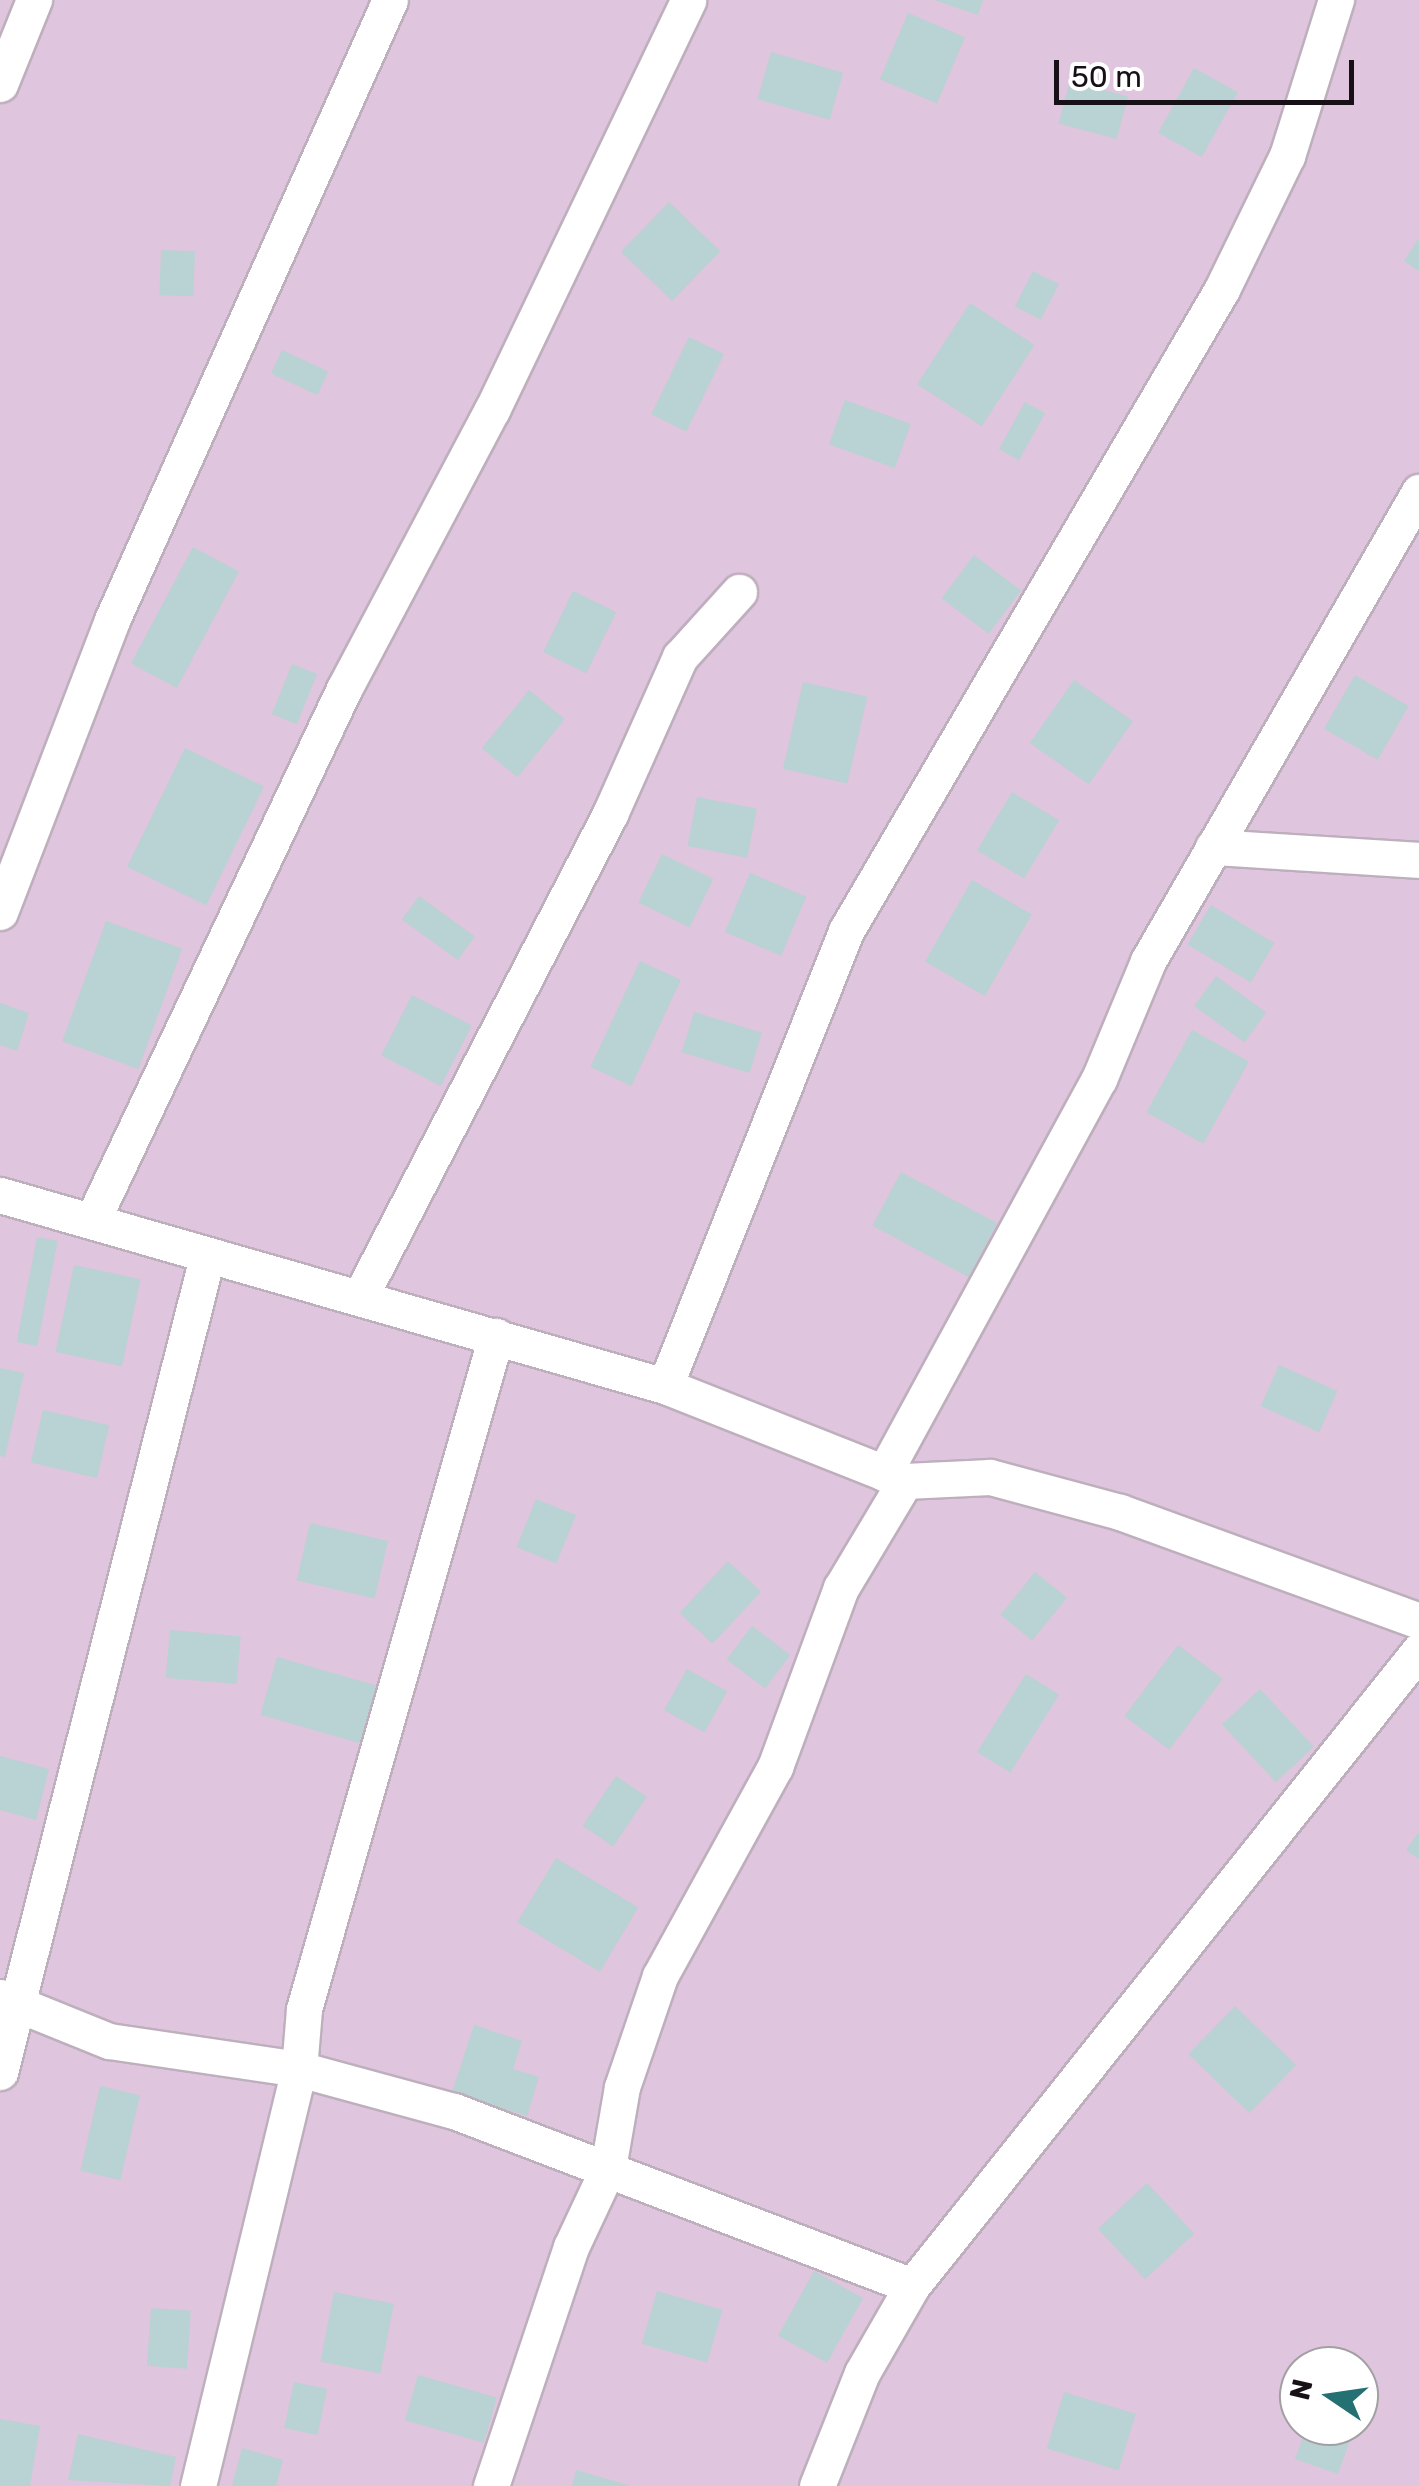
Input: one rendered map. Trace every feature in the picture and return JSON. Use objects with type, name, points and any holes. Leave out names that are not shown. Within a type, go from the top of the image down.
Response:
[{"type":"street","points":[[0,84],[34,0]]},
{"type":"street","points":[[0,912],[112,620],[390,0]]},
{"type":"street","points":[[93,1220],[344,688],[492,410],[688,0]]},
{"type":"street","points":[[666,1386],[846,931],[1222,289],[1286,156],[1336,0]]},
{"type":"street","points":[[491,2486],[571,2247],[608,2168],[622,2087],[682,1924],[775,1766],[841,1588],[894,1477],[1214,847],[1419,492]]},
{"type":"street","points":[[361,1295],[610,814],[680,657],[739,592]]},
{"type":"street","points":[[1214,847],[1419,860]]},
{"type":"street","points":[[0,1196],[93,1220],[207,1257],[361,1295],[666,1386],[894,1477],[990,1477],[1040,1489],[1419,1622]]},
{"type":"street","points":[[0,2072],[10,2001],[207,1257]]},
{"type":"street","points":[[198,2486],[299,2069],[304,2009],[496,1336]]},
{"type":"street","points":[[817,2486],[862,2373],[912,2286],[1419,1651]]},
{"type":"street","points":[[10,2001],[109,2042],[299,2069],[454,2111],[912,2286]]},
{"type":"shaded area","points":[[0,0],[1419,0],[1419,2486],[0,2486]]},
{"type":"building","points":[[934,0],[983,0],[978,15]]},
{"type":"building","points":[[908,13],[965,37],[937,104],[880,79]]},
{"type":"building","points":[[771,52],[843,73],[830,120],[757,99]]},
{"type":"building","points":[[1194,68],[1238,92],[1202,157],[1158,133]]},
{"type":"building","points":[[1070,81],[1128,97],[1117,139],[1059,124]]},
{"type":"building","points":[[669,202],[720,251],[672,301],[621,252]]},
{"type":"building","points":[[1419,238],[1419,271],[1404,261]]},
{"type":"building","points":[[161,250],[195,251],[193,296],[159,295]]},
{"type":"building","points":[[1033,271],[1059,284],[1041,320],[1015,307]]},
{"type":"building","points":[[970,303],[1035,345],[982,426],[917,384]]},
{"type":"building","points":[[689,337],[724,354],[686,431],[651,414]]},
{"type":"building","points":[[282,350],[328,372],[317,395],[271,374]]},
{"type":"building","points":[[845,400],[911,424],[895,468],[829,444]]},
{"type":"building","points":[[1025,402],[1045,413],[1019,460],[999,449]]},
{"type":"building","points":[[193,547],[239,571],[177,688],[131,664]]},
{"type":"building","points":[[974,555],[1021,591],[989,634],[942,598]]},
{"type":"building","points":[[573,591],[616,612],[586,673],[543,652]]},
{"type":"building","points":[[292,664],[317,674],[297,724],[272,714]]},
{"type":"building","points":[[1355,675],[1409,706],[1378,760],[1324,729]]},
{"type":"building","points":[[1074,680],[1133,721],[1089,784],[1030,743]]},
{"type":"building","points":[[803,682],[867,697],[847,784],[783,769]]},
{"type":"building","points":[[529,690],[565,719],[518,777],[482,748]]},
{"type":"building","points":[[185,748],[264,787],[206,905],[127,867]]},
{"type":"building","points":[[1012,792],[1059,820],[1024,879],[977,850]]},
{"type":"building","points":[[697,797],[757,809],[747,858],[687,846]]},
{"type":"building","points":[[662,854],[713,879],[690,928],[638,903]]},
{"type":"building","points":[[750,873],[806,897],[781,956],[725,932]]},
{"type":"building","points":[[972,880],[1032,914],[985,996],[925,961]]},
{"type":"building","points":[[419,896],[475,937],[458,960],[402,919]]},
{"type":"building","points":[[1211,905],[1274,943],[1251,983],[1187,944]]},
{"type":"building","points":[[106,921],[182,949],[138,1069],[62,1041]]},
{"type":"building","points":[[640,961],[681,980],[631,1086],[591,1067]]},
{"type":"building","points":[[1216,976],[1266,1012],[1244,1042],[1194,1006]]},
{"type":"building","points":[[412,995],[472,1025],[441,1086],[381,1056]]},
{"type":"building","points":[[0,1003],[29,1013],[17,1051],[0,1045]]},
{"type":"building","points":[[694,1012],[762,1033],[750,1073],[682,1052]]},
{"type":"building","points":[[1192,1030],[1249,1062],[1203,1144],[1146,1112]]},
{"type":"building","points":[[901,1172],[997,1223],[969,1277],[872,1226]]},
{"type":"building","points":[[37,1237],[58,1241],[37,1346],[17,1342]]},
{"type":"building","points":[[74,1265],[141,1279],[122,1366],[55,1352]]},
{"type":"building","points":[[1279,1365],[1337,1391],[1319,1432],[1261,1406]]},
{"type":"building","points":[[0,1368],[24,1373],[5,1457],[0,1456]]},
{"type":"building","points":[[43,1410],[109,1425],[97,1478],[31,1463]]},
{"type":"building","points":[[536,1499],[576,1515],[556,1563],[517,1547]]},
{"type":"building","points":[[310,1523],[388,1541],[375,1598],[297,1580]]},
{"type":"building","points":[[728,1561],[761,1592],[712,1644],[680,1613]]},
{"type":"building","points":[[1035,1572],[1067,1598],[1032,1641],[1000,1615]]},
{"type":"building","points":[[752,1626],[790,1655],[765,1688],[727,1660]]},
{"type":"building","points":[[170,1630],[241,1636],[237,1684],[166,1678]]},
{"type":"building","points":[[1178,1645],[1223,1679],[1169,1750],[1124,1716]]},
{"type":"building","points":[[277,1657],[381,1687],[364,1744],[260,1715]]},
{"type":"building","points":[[687,1669],[727,1691],[704,1732],[664,1710]]},
{"type":"building","points":[[1026,1674],[1059,1695],[1010,1773],[977,1752]]},
{"type":"building","points":[[1260,1689],[1314,1747],[1276,1782],[1222,1724]]},
{"type":"building","points":[[0,1756],[49,1769],[36,1820],[0,1810]]},
{"type":"building","points":[[616,1776],[647,1797],[613,1846],[582,1826]]},
{"type":"building","points":[[1419,1832],[1419,1859],[1406,1850]]},
{"type":"building","points":[[556,1858],[638,1907],[600,1972],[517,1922]]},
{"type":"building","points":[[1235,2006],[1296,2065],[1250,2113],[1188,2054]]},
{"type":"building","points":[[474,2025],[522,2041],[513,2069],[539,2077],[527,2116],[452,2092]]},
{"type":"building","points":[[100,2086],[140,2095],[120,2180],[80,2171]]},
{"type":"building","points":[[1147,2183],[1194,2233],[1145,2279],[1098,2229]]},
{"type":"building","points":[[814,2271],[863,2298],[827,2363],[778,2336]]},
{"type":"building","points":[[657,2291],[722,2310],[707,2363],[642,2344]]},
{"type":"building","points":[[334,2292],[394,2304],[380,2373],[320,2362]]},
{"type":"building","points":[[151,2308],[191,2311],[187,2369],[147,2366]]},
{"type":"building","points":[[418,2375],[497,2398],[484,2443],[405,2420]]},
{"type":"building","points":[[294,2382],[327,2389],[317,2435],[284,2428]]},
{"type":"building","points":[[1064,2392],[1136,2414],[1118,2470],[1047,2448]]},
{"type":"building","points":[[0,2419],[40,2426],[30,2486],[0,2486]]},
{"type":"building","points":[[78,2434],[176,2457],[170,2486],[68,2480]]},
{"type":"building","points":[[1300,2446],[1348,2446],[1338,2474],[1295,2459]]},
{"type":"building","points":[[242,2448],[283,2460],[276,2486],[232,2486]]},
{"type":"building","points":[[576,2470],[628,2485],[628,2486],[572,2486]]}]
